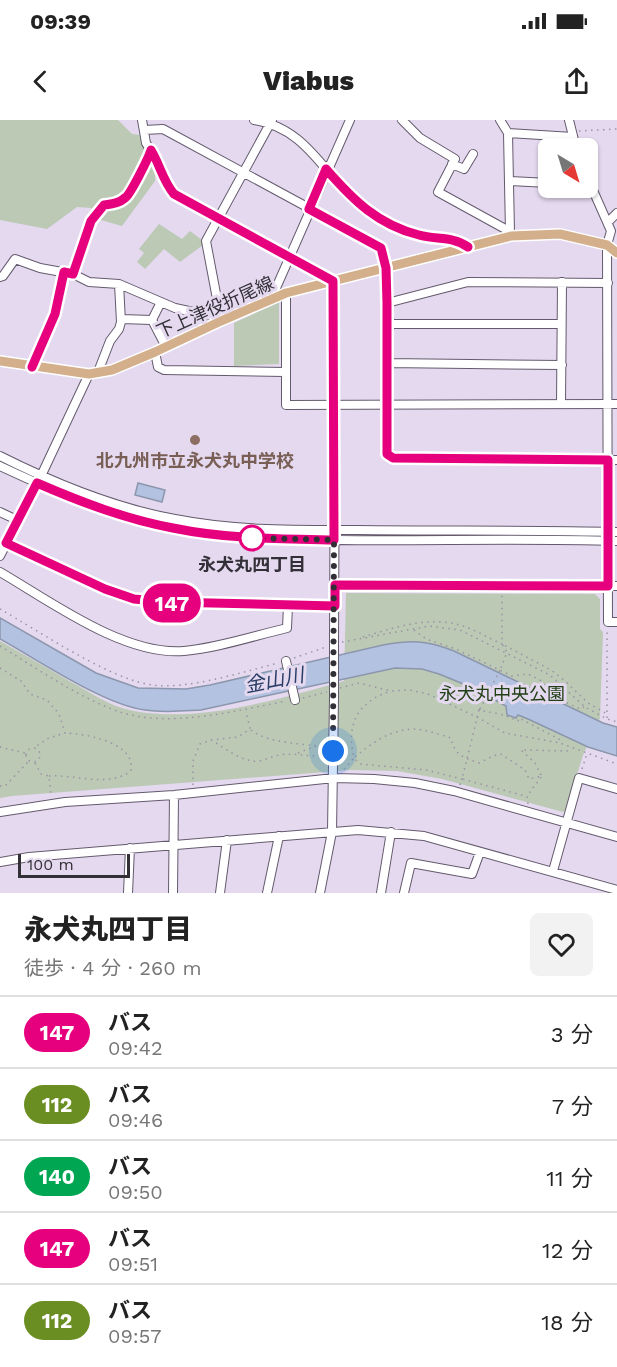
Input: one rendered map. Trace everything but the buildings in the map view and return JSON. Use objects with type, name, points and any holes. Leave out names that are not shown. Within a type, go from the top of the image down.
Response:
[{"type":"main road","name":"下上津役折尾線","points":[[0,361],[32,367],[93,373],[112,370],[166,347],[220,318],[274,297],[510,234],[560,234],[607,245],[617,253]]},
{"type":"street","points":[[142,120],[146,143],[174,194],[333,281],[335,405],[333,832],[320,893]]},
{"type":"street","points":[[254,120],[271,121],[309,148],[351,197],[381,221],[396,229],[421,236],[460,241],[468,247]]},
{"type":"street","points":[[274,297],[326,169],[350,120]]},
{"type":"street","points":[[402,120],[420,138],[455,159],[438,192],[510,234]]},
{"type":"street","points":[[500,120],[508,133],[510,234]]},
{"type":"street","points":[[569,120],[573,138]]},
{"type":"street","points":[[0,277],[15,259],[40,268],[73,274],[89,282],[119,284],[175,308],[220,318],[206,241],[271,121]]},
{"type":"street","points":[[144,130],[163,129],[381,248],[386,268],[387,454],[393,458],[613,460]]},
{"type":"street","points":[[508,133],[572,135]]},
{"type":"street","points":[[73,274],[91,221],[104,205],[116,203],[128,196],[151,150]]},
{"type":"street","points":[[452,164],[464,169],[473,154]]},
{"type":"street","points":[[510,181],[538,182]]},
{"type":"street","points":[[596,198],[611,231],[607,245],[608,404],[613,460],[608,619],[617,622]]},
{"type":"street","points":[[608,222],[617,213]]},
{"type":"street","points":[[32,367],[55,314],[64,272]]},
{"type":"street","points":[[387,303],[468,282],[608,283]]},
{"type":"street","points":[[561,404],[562,282]]},
{"type":"street","points":[[0,556],[93,373],[119,329],[122,319],[119,284]]},
{"type":"street","points":[[286,293],[286,405],[617,404]]},
{"type":"street","points":[[152,320],[161,302]]},
{"type":"street","points":[[122,319],[152,320]]},
{"type":"street","points":[[152,320],[166,347]]},
{"type":"street","points":[[387,324],[561,324]]},
{"type":"street","points":[[607,344],[617,344]]},
{"type":"street","points":[[155,352],[158,367],[164,370],[285,372]]},
{"type":"street","points":[[388,363],[562,365]]},
{"type":"street","points":[[0,456],[39,480],[92,506],[131,519],[215,535],[334,540],[611,535]]},
{"type":"street","points":[[0,466],[134,510],[175,519],[255,529],[611,535],[617,541]]},
{"type":"street","points":[[0,512],[17,520]]},
{"type":"street","points":[[6,543],[105,589],[134,599],[167,602],[335,606]]},
{"type":"street","points":[[0,572],[98,629],[123,642],[147,649],[182,651],[215,646],[287,628],[288,605]]},
{"type":"street","points":[[335,585],[617,586]]},
{"type":"street","points":[[286,661],[295,700]]},
{"type":"street","points":[[0,812],[65,802],[174,795],[334,778],[415,783],[454,791],[617,837]]},
{"type":"street","points":[[553,871],[579,778],[617,789]]},
{"type":"street","points":[[173,893],[174,795]]},
{"type":"street","points":[[0,862],[29,857],[358,830],[424,836],[617,890]]},
{"type":"street","points":[[383,893],[390,832]]},
{"type":"street","points":[[267,893],[279,836]]},
{"type":"street","points":[[220,893],[226,840]]},
{"type":"street","points":[[128,893],[130,848]]},
{"type":"street","points":[[404,893],[411,863],[472,874],[480,852]]},
{"type":"path","points":[[572,135],[617,129]]},
{"type":"path","points":[[502,590],[502,644],[507,652]]},
{"type":"path","points":[[0,609],[94,663],[127,678],[152,685],[186,684],[286,661],[334,644],[406,626],[433,621],[452,623],[502,644],[551,670],[588,703],[607,714]]},
{"type":"path","points":[[607,719],[608,619]]},
{"type":"path","points":[[356,639],[429,626],[460,630],[550,675],[585,707],[617,722]]},
{"type":"path","points":[[413,629],[426,639],[456,649],[512,676],[528,674],[540,680],[555,697],[580,709],[585,707]]},
{"type":"path","points":[[0,646],[78,693],[119,712],[169,719],[332,694]]},
{"type":"path","points":[[460,786],[477,717],[507,652]]},
{"type":"path","points":[[0,668],[21,681],[30,694],[47,700],[59,714],[65,733]]},
{"type":"path","points":[[339,689],[358,683],[391,691]]},
{"type":"path","points":[[527,796],[426,770],[360,764],[354,758],[352,726],[363,706],[375,696],[391,691],[409,690],[428,694],[505,733],[522,738],[560,743],[617,764]]},
{"type":"path","points":[[245,709],[250,729],[257,734],[267,738],[317,746],[296,754]]},
{"type":"path","points":[[480,710],[504,715],[518,721],[519,718],[558,739],[560,743]]},
{"type":"path","points":[[193,786],[194,762],[200,744],[211,740],[238,737],[250,729]]},
{"type":"path","points":[[344,769],[365,748],[385,735],[421,729],[451,738],[456,751],[463,758],[479,763],[501,754],[525,770],[529,778],[542,776]]},
{"type":"path","points":[[34,762],[42,774],[49,777],[105,779],[125,775],[131,771],[133,763],[130,757],[115,745],[81,733],[65,733],[30,748],[26,753],[29,761],[34,762],[39,759],[40,754],[35,747]]},
{"type":"path","points":[[211,740],[248,760],[266,760],[278,755],[296,754],[314,757],[327,755]]},
{"type":"path","points":[[0,747],[26,753]]},
{"type":"path","points":[[542,776],[540,769],[521,750],[567,751],[570,747]]},
{"type":"path","points":[[579,778],[587,753]]},
{"type":"path","points":[[0,786],[5,786],[29,761]]},
{"type":"path","points":[[528,805],[527,796],[542,776]]},
{"type":"path","points":[[49,777],[51,797]]},
{"type":"green space","points":[[0,120],[118,120],[132,134],[140,135],[156,167],[155,181],[122,226],[101,220],[91,208],[77,207],[47,229],[0,220]]},
{"type":"green space","points":[[159,224],[182,239],[190,231],[202,240],[203,245],[180,262],[164,249],[145,269],[137,262],[144,253],[139,249]]},
{"type":"green space","points":[[279,302],[279,364],[234,366],[234,323]]},
{"type":"green space","name":"永犬丸中央公園","points":[[346,593],[595,594],[600,599],[600,629],[603,632],[600,718],[583,755],[566,810],[563,812],[442,779],[397,771],[351,770],[0,798],[0,641],[116,706],[142,712],[170,714],[230,709],[344,681]]},
{"type":"water","points":[[138,483],[165,490],[162,502],[135,495]]},
{"type":"water","name":"金山川","points":[[0,618],[96,673],[138,688],[186,689],[383,645],[402,642],[427,643],[454,651],[603,723],[617,727],[617,756],[588,747],[518,715],[516,718],[507,715],[506,706],[473,688],[422,669],[395,668],[201,710],[173,712],[145,710],[110,700],[91,691],[0,639]]},
{"type":"bus line","name":"147","points":[[32,367],[55,314],[64,272],[73,274],[91,221],[104,205],[116,203],[128,196],[151,150],[174,194],[333,281],[334,540],[215,535],[173,528],[131,519],[65,496],[37,483],[6,543],[105,589],[134,599],[167,602],[335,606],[335,585],[608,586],[608,460],[393,458],[387,454],[386,268],[381,248],[309,209],[326,169],[365,211],[381,221],[396,229],[421,236],[460,241],[468,247]]},
{"type":"place","name":"北九州市立永犬丸中学校","points":[[195,440]]},
{"type":"place","name":"永犬丸四丁目","points":[[252,538]]},
{"type":"route","points":[[252,538],[334,540],[333,751]]}]
